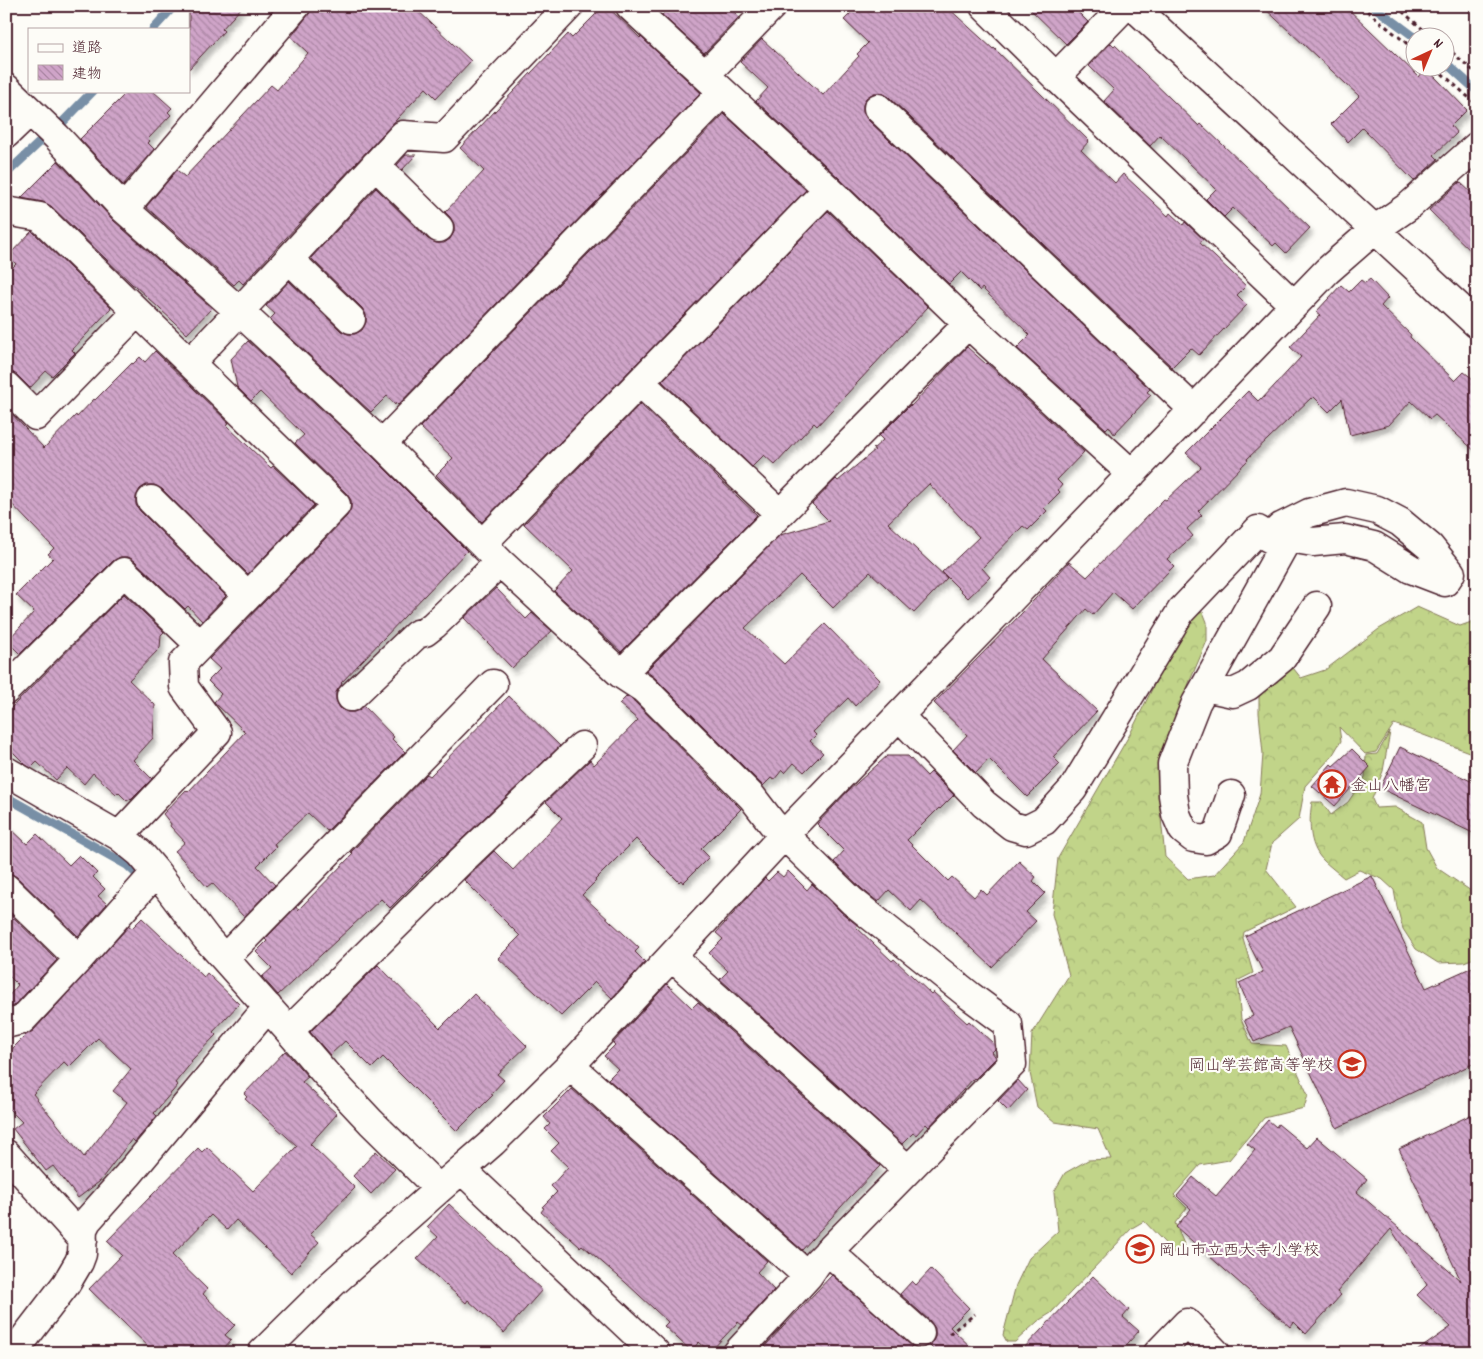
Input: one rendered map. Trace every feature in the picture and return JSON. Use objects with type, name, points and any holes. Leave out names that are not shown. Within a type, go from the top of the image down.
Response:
[{"type":"street","points":[[124,209],[296,6]]},
{"type":"street","points":[[190,363],[403,136],[444,138],[569,6]]},
{"type":"street","points":[[630,6],[828,189],[968,324],[1132,474]]},
{"type":"street","points":[[382,444],[714,84],[772,6]]},
{"type":"street","points":[[984,6],[1294,305]]},
{"type":"street","points":[[1056,77],[1125,6]]},
{"type":"street","points":[[1133,6],[1477,324]]},
{"type":"street","points":[[6,88],[45,125],[124,209],[239,311],[382,444],[491,553],[621,674],[644,689],[752,797],[772,823],[852,901],[970,996],[1008,1024],[1012,1064],[828,1251],[808,1276],[738,1353]]},
{"type":"street","points":[[878,108],[1194,410]]},
{"type":"street","points":[[6,134],[45,125]]},
{"type":"street","points":[[262,1353],[333,1283],[493,1142],[570,1066],[784,835],[1327,271],[1374,230],[1410,206],[1477,146]]},
{"type":"street","points":[[375,166],[439,228]]},
{"type":"street","points":[[351,697],[417,634],[426,632],[434,625],[491,553],[640,382],[828,189]]},
{"type":"street","points":[[6,212],[40,217],[336,505],[183,663],[184,687],[217,732],[120,836]]},
{"type":"street","points":[[289,259],[351,319]]},
{"type":"street","points":[[6,386],[36,416],[137,312]]},
{"type":"street","points":[[621,674],[968,324]]},
{"type":"street","points":[[640,382],[780,514]]},
{"type":"street","points":[[151,500],[248,596]]},
{"type":"street","points":[[899,716],[984,804],[1012,826],[1026,830],[1044,821],[1073,789],[1181,611],[1258,530],[1275,532],[1313,542],[1345,539],[1374,546],[1411,569],[1445,582],[1451,573],[1430,547],[1400,522],[1377,510],[1346,503],[1309,513],[1275,532]]},
{"type":"street","points":[[1232,795],[1218,833],[1206,840],[1193,838],[1183,830],[1176,814],[1172,764],[1196,704],[1283,547],[1275,532]]},
{"type":"street","points":[[6,690],[124,572],[200,646]]},
{"type":"street","points":[[1205,687],[1233,693],[1248,686],[1282,658],[1317,606]]},
{"type":"street","points":[[225,958],[493,684]]},
{"type":"street","points":[[289,1031],[460,862],[582,746]]},
{"type":"street","points":[[6,771],[120,836],[140,853],[150,880],[225,958],[325,1073],[371,1122],[439,1188]]},
{"type":"street","points":[[6,1024],[22,1020],[150,880]]},
{"type":"street","points":[[6,888],[79,959]]},
{"type":"street","points":[[672,957],[908,1170]]},
{"type":"street","points":[[13,1353],[66,1284],[79,1262],[82,1254],[83,1229],[87,1221],[128,1175],[268,1007]]},
{"type":"street","points":[[570,1066],[808,1276]]},
{"type":"street","points":[[6,1154],[83,1240]]},
{"type":"street","points":[[462,1170],[656,1353]]},
{"type":"street","points":[[828,1251],[920,1333]]},
{"type":"street","points":[[1158,1353],[1187,1323],[1216,1353]]},
{"type":"path","points":[[1361,6],[1406,43]]},
{"type":"path","points":[[1396,6],[1421,28]]},
{"type":"path","points":[[1456,56],[1477,74]]},
{"type":"path","points":[[1447,78],[1477,105]]},
{"type":"green space","points":[[1417,607],[1460,626],[1477,620],[1477,755],[1394,724],[1376,752],[1365,754],[1339,727],[1341,741],[1332,756],[1305,786],[1299,819],[1272,843],[1266,869],[1296,907],[1244,932],[1243,938],[1253,973],[1237,981],[1241,1019],[1252,1044],[1286,1046],[1308,1095],[1304,1108],[1264,1118],[1229,1160],[1200,1165],[1174,1195],[1187,1208],[1175,1223],[1187,1251],[1185,1257],[1179,1258],[1144,1221],[1132,1228],[1051,1313],[1038,1321],[1015,1342],[1007,1342],[1003,1335],[1016,1285],[1029,1258],[1058,1231],[1054,1192],[1065,1173],[1088,1160],[1111,1159],[1098,1129],[1055,1122],[1037,1107],[1030,1073],[1032,1034],[1069,975],[1052,914],[1058,858],[1130,734],[1159,675],[1176,634],[1190,617],[1203,612],[1207,622],[1207,641],[1189,683],[1161,760],[1160,809],[1165,857],[1188,879],[1214,875],[1244,842],[1260,794],[1263,754],[1259,713],[1259,680],[1290,664],[1301,678],[1325,670],[1379,629]]},
{"type":"green space","points":[[1390,732],[1383,771],[1372,799],[1376,808],[1395,807],[1422,822],[1426,848],[1437,868],[1477,895],[1477,957],[1464,962],[1438,963],[1416,949],[1403,929],[1394,890],[1382,879],[1359,870],[1344,878],[1323,860],[1312,840],[1310,817],[1312,802],[1322,802],[1331,815],[1348,802],[1365,777],[1366,755],[1377,754]]},
{"type":"building","points":[[189,6],[243,6],[222,29],[224,31],[190,68]]},
{"type":"building","points":[[315,6],[413,6],[471,61],[436,98],[426,88],[243,284],[239,280],[234,285],[146,207],[177,170],[185,177],[271,85],[277,90],[308,53],[291,37]]},
{"type":"building","points":[[604,6],[607,6],[701,93],[398,405],[396,403],[395,405],[387,396],[371,412],[270,319],[275,314],[266,306],[289,281],[341,331],[355,334],[362,330],[366,322],[366,315],[362,308],[311,258],[376,188],[428,239],[436,243],[444,243],[450,239],[454,232],[454,224],[445,212],[484,171],[460,148],[568,34],[572,38]]},
{"type":"building","points":[[670,6],[728,6],[739,17],[704,53],[662,15]]},
{"type":"building","points":[[858,6],[946,6],[994,48],[1089,141],[1081,150],[1115,183],[1123,174],[1168,216],[1170,213],[1183,225],[1185,222],[1203,239],[1200,243],[1246,286],[1237,295],[1247,305],[1199,355],[1191,348],[1172,367],[889,97],[882,93],[874,93],[866,98],[863,112],[867,119],[1150,389],[1147,392],[1151,395],[1114,434],[1109,426],[1106,429],[1017,348],[1030,335],[982,288],[980,291],[961,272],[949,284],[756,101],[768,88],[740,62],[762,39],[823,95],[859,56],[857,54],[868,43],[844,20]]},
{"type":"building","points":[[1027,6],[1072,6],[1088,22],[1066,44]]},
{"type":"building","points":[[1262,6],[1345,6],[1406,65],[1406,78],[1436,78],[1467,110],[1451,126],[1457,133],[1434,155],[1438,159],[1414,181],[1362,128],[1348,142],[1331,124],[1359,96]]},
{"type":"building","points":[[1111,43],[1199,126],[1201,124],[1310,228],[1286,253],[1276,243],[1273,246],[1233,208],[1224,217],[1206,199],[1216,189],[1160,135],[1150,146],[1104,101],[1114,90],[1089,66]]},
{"type":"building","points":[[127,92],[154,92],[172,108],[168,112],[171,115],[148,139],[150,141],[148,143],[154,149],[123,185],[80,139]]},
{"type":"building","points":[[724,114],[806,190],[482,522],[436,475],[453,458],[420,427]]},
{"type":"building","points":[[406,155],[416,155],[402,170],[397,165]]},
{"type":"building","points":[[58,161],[114,221],[212,308],[187,334],[51,206],[43,202],[21,198]]},
{"type":"building","points":[[1460,182],[1477,198],[1477,257],[1429,210]]},
{"type":"building","points":[[828,211],[928,307],[817,426],[814,423],[775,465],[764,455],[752,467],[662,381]]},
{"type":"building","points":[[32,231],[111,308],[72,350],[75,353],[52,376],[46,371],[30,388],[17,375],[6,371],[6,274],[16,264],[8,256]]},
{"type":"building","points":[[1370,279],[1388,298],[1381,306],[1455,381],[1464,372],[1477,382],[1477,453],[1435,415],[1430,419],[1411,401],[1389,425],[1350,435],[1342,399],[1329,412],[1314,397],[1311,398],[1247,459],[1198,511],[1202,515],[1187,529],[1193,536],[1167,559],[1174,566],[1132,609],[1113,592],[1093,615],[1086,609],[1042,659],[1097,711],[1053,757],[1060,764],[1027,797],[989,759],[976,773],[953,750],[967,735],[934,703],[1069,562],[1087,577],[1164,499],[1166,500],[1201,467],[1186,453],[1248,391],[1258,401],[1262,399],[1301,357],[1290,347],[1320,315],[1316,312],[1341,285],[1349,292],[1361,280],[1365,283]]},
{"type":"building","points":[[248,341],[371,455],[467,551],[341,683],[336,692],[336,700],[340,708],[347,712],[354,712],[364,706],[394,737],[392,739],[405,752],[327,831],[308,813],[274,844],[276,847],[257,866],[275,885],[244,917],[212,883],[207,887],[175,851],[185,842],[170,826],[171,824],[163,814],[186,790],[188,792],[245,732],[214,702],[221,694],[208,681],[220,669],[209,659],[347,516],[351,508],[351,500],[347,494],[295,443],[304,435],[260,392],[251,401],[237,387],[231,359]]},
{"type":"building","points":[[967,347],[1084,452],[1057,480],[1062,485],[1058,490],[1060,492],[1044,508],[1047,511],[1028,530],[1023,526],[982,568],[990,577],[968,598],[942,572],[979,537],[929,484],[888,523],[947,578],[914,613],[870,572],[833,608],[800,575],[745,628],[784,664],[825,624],[880,680],[855,706],[848,698],[813,732],[816,735],[810,741],[823,753],[804,772],[794,763],[785,773],[782,770],[774,780],[771,778],[763,786],[646,671],[780,535],[829,521],[812,504],[836,479],[838,481],[875,450],[873,449],[883,440],[879,436],[911,406]]},
{"type":"building","points":[[155,351],[229,423],[226,425],[271,468],[273,466],[314,505],[248,574],[162,489],[154,485],[146,485],[140,489],[136,497],[136,505],[140,511],[226,596],[202,621],[188,606],[185,609],[135,561],[128,557],[120,557],[113,561],[20,654],[7,641],[34,612],[16,595],[53,558],[48,554],[54,548],[6,498],[6,408],[44,448],[76,415],[77,417],[132,363],[140,357],[145,362]]},
{"type":"building","points":[[640,404],[757,515],[621,652],[554,591],[573,571],[524,524]]},
{"type":"building","points":[[496,588],[526,619],[532,613],[552,631],[512,668],[464,618]]},
{"type":"building","points":[[124,594],[164,632],[161,635],[160,648],[129,680],[155,705],[153,738],[133,760],[152,779],[131,800],[127,801],[118,792],[116,794],[93,773],[84,784],[67,768],[56,780],[37,762],[31,768],[26,765],[6,745],[6,713]]},
{"type":"building","points":[[509,696],[560,746],[441,857],[390,908],[381,899],[278,995],[262,977],[272,968],[256,952],[267,941],[265,939],[296,907],[298,910],[427,774],[430,776]]},
{"type":"building","points":[[627,696],[741,809],[701,849],[709,857],[683,883],[681,880],[679,882],[636,839],[595,880],[582,895],[639,948],[635,952],[645,962],[612,998],[595,982],[561,1016],[498,958],[520,936],[464,880],[494,851],[513,870],[562,818],[546,802],[590,760],[594,765],[638,720],[619,704]]},
{"type":"building","points":[[1400,747],[1477,784],[1477,835],[1380,788]]},
{"type":"building","name":"金山八幡宮","points":[[1352,749],[1370,767],[1335,806],[1312,786],[1331,764],[1333,766]]},
{"type":"building","points":[[887,756],[908,756],[927,776],[931,772],[954,795],[907,840],[948,881],[952,877],[974,897],[981,889],[987,895],[1019,861],[1036,877],[1033,881],[1045,893],[1026,912],[1036,921],[992,967],[921,900],[911,911],[889,890],[878,902],[834,862],[844,851],[817,824],[848,791]]},
{"type":"building","points":[[6,824],[27,844],[37,834],[69,865],[79,855],[97,873],[93,877],[105,889],[98,896],[107,904],[78,936],[17,877],[6,873]]},
{"type":"building","points":[[788,871],[807,890],[812,884],[857,925],[856,927],[892,961],[894,959],[931,994],[933,992],[967,1023],[969,1021],[994,1044],[995,1049],[992,1052],[996,1058],[974,1078],[929,1127],[926,1124],[916,1135],[913,1133],[902,1144],[720,979],[728,971],[709,953],[723,939],[716,933],[765,878],[768,881],[777,872],[783,877]]},
{"type":"building","points":[[1372,876],[1426,988],[1477,965],[1477,1062],[1337,1128],[1289,1027],[1254,1042],[1244,1020],[1253,1016],[1239,983],[1263,972],[1245,936]]},
{"type":"building","points":[[6,910],[57,960],[14,1006],[9,1007],[6,1005],[6,999],[18,985],[6,973]]},
{"type":"building","points":[[142,918],[204,977],[207,973],[239,1004],[213,1032],[216,1035],[191,1061],[175,1083],[178,1085],[154,1113],[157,1116],[135,1142],[132,1139],[99,1182],[78,1198],[53,1166],[46,1171],[13,1129],[22,1122],[6,1106],[6,1055],[26,1035],[33,1031],[129,926],[132,928]],"holes":[[[98,1038],[131,1069],[113,1091],[127,1102],[84,1157],[33,1094],[64,1062],[69,1067]]]},
{"type":"building","points":[[378,965],[440,1028],[474,994],[527,1046],[497,1074],[504,1080],[491,1094],[493,1095],[457,1131],[383,1057],[372,1068],[345,1041],[330,1055],[310,1032]]},
{"type":"building","points":[[667,984],[692,1008],[698,1002],[880,1166],[802,1250],[608,1079],[618,1069],[604,1056],[615,1045],[613,1043]]},
{"type":"building","points":[[285,1051],[308,1077],[302,1082],[337,1114],[310,1144],[355,1188],[310,1234],[319,1242],[291,1273],[236,1220],[227,1230],[211,1215],[172,1255],[207,1289],[203,1294],[235,1325],[225,1335],[231,1340],[220,1353],[155,1353],[89,1289],[122,1255],[107,1241],[198,1148],[202,1152],[207,1147],[253,1191],[297,1146],[245,1099],[247,1097],[244,1094]]},
{"type":"building","points":[[1018,1080],[1027,1090],[1008,1111],[998,1101]]},
{"type":"building","points":[[572,1089],[767,1261],[757,1272],[774,1290],[742,1325],[738,1322],[710,1352],[699,1342],[691,1351],[664,1326],[668,1322],[625,1282],[582,1245],[580,1247],[541,1212],[544,1208],[542,1207],[557,1192],[551,1186],[568,1167],[551,1151],[559,1143],[545,1129],[550,1124],[544,1117]]},
{"type":"building","points":[[1477,1112],[1477,1353],[1414,1353],[1451,1327],[1417,1295],[1427,1285],[1391,1229],[1337,1292],[1341,1295],[1306,1334],[1294,1322],[1290,1327],[1176,1227],[1191,1209],[1177,1196],[1193,1177],[1216,1196],[1255,1150],[1247,1144],[1268,1120],[1276,1127],[1278,1124],[1307,1148],[1317,1137],[1367,1179],[1357,1192],[1461,1281],[1399,1149]]},
{"type":"building","points":[[376,1151],[395,1169],[371,1194],[353,1176]]},
{"type":"building","points":[[449,1204],[542,1290],[504,1333],[468,1300],[466,1303],[417,1259],[438,1237],[427,1227]]},
{"type":"building","points":[[931,1269],[969,1308],[950,1327],[977,1353],[937,1353],[929,1345],[935,1337],[935,1328],[930,1321],[900,1294],[912,1281],[916,1285]]},
{"type":"building","points":[[832,1275],[912,1346],[905,1353],[772,1353],[765,1346]]},
{"type":"building","points":[[1093,1276],[1129,1310],[1123,1317],[1139,1331],[1119,1353],[1019,1353]]},
{"type":"waterway","points":[[154,28],[174,6]]},
{"type":"waterway","points":[[1373,6],[1406,31]]},
{"type":"waterway","points":[[1456,72],[1477,91]]},
{"type":"waterway","points":[[6,174],[58,127],[92,92]]},
{"type":"waterway","points":[[6,797],[127,865],[144,881]]},
{"type":"place","name":"金山八幡宮","points":[[1332,784]]},
{"type":"place","name":"岡山学芸館高等学校","points":[[1352,1064]]},
{"type":"place","name":"岡山市立西大寺小学校","points":[[1140,1249]]}]
